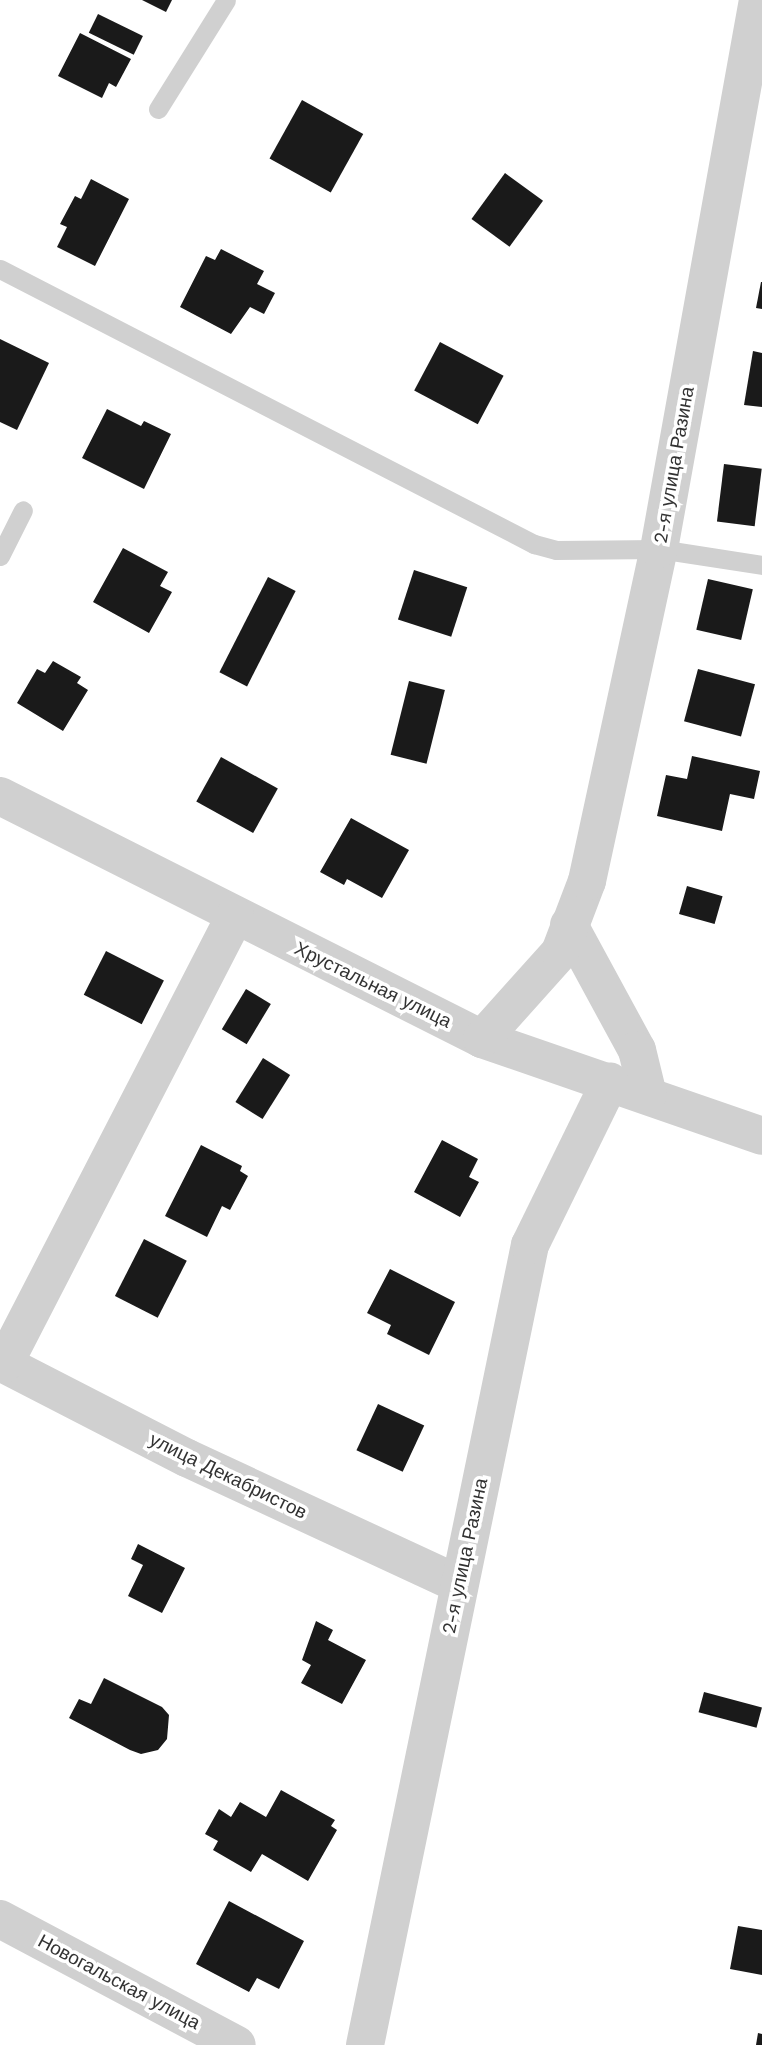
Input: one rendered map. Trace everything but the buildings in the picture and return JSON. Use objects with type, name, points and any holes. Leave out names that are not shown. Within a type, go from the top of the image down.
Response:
[{"type":"street","name":"2-я улица Разина","points":[[482,1039],[560,953],[587,881],[659,549],[758,0]]},
{"type":"street","name":"Хрустальная улица","points":[[0,796],[482,1039],[762,1136]]},
{"type":"street","points":[[2,1363],[235,916]]},
{"type":"street","points":[[569,925],[637,1050],[649,1095]]},
{"type":"street","name":"2-я улица Разина","points":[[365,2045],[530,1245],[610,1082]]},
{"type":"street","name":"улица Декабристов","points":[[2,1363],[187,1458],[459,1584]]},
{"type":"street","name":"Новогальская улица","points":[[0,1919],[237,2045]]},
{"type":"lane","points":[[158,109],[226,0]]},
{"type":"lane","points":[[0,270],[534,544],[556,550],[659,549],[762,565]]},
{"type":"lane","points":[[0,556],[23,510]]}]
